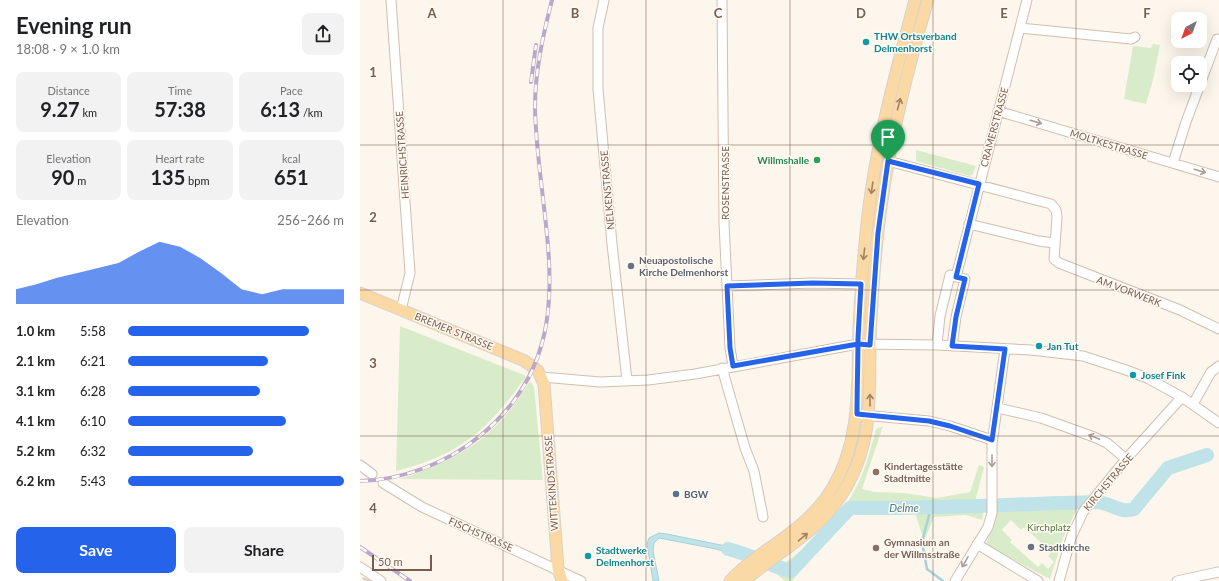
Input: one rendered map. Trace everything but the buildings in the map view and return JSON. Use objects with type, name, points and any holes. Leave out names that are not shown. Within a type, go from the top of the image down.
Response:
[{"type":"main road","points":[[744,581],[761,561],[820,507],[845,464],[857,414],[861,284],[876,165],[897,67],[915,0]]},
{"type":"main road","points":[[730,581],[817,525],[837,502],[856,467],[870,416],[870,345],[878,233],[888,161],[897,112],[928,0]]},
{"type":"main road","name":"BREMER STRASSE","points":[[360,293],[525,361],[538,371],[543,380]]},
{"type":"main road","name":"WITTEKINDSTRASSE","points":[[543,380],[558,568],[562,581]]},
{"type":"street","name":"HEINRICHSTRASSE","points":[[391,0],[410,273],[401,310]]},
{"type":"street","name":"NELKENSTRASSE","points":[[604,0],[598,28],[598,89],[612,244],[627,380]]},
{"type":"street","name":"ROSENSTRASSE","points":[[722,0],[727,286],[730,348],[733,366]]},
{"type":"street","name":"CRAMERSTRASSE","points":[[937,345],[940,316],[950,275],[956,277],[1026,0]]},
{"type":"street","points":[[1020,28],[1131,39],[1136,37]]},
{"type":"street","points":[[1173,163],[1186,122],[1218,40]]},
{"type":"street","name":"MOLTKESTRASSE","points":[[998,112],[1219,177]]},
{"type":"street","name":"AM VORWERK","points":[[888,161],[1051,204],[1056,210],[1057,217],[1054,259],[1059,263],[1180,310],[1219,329]]},
{"type":"street","points":[[969,224],[1039,241],[1054,243]]},
{"type":"street","points":[[952,346],[956,317],[965,279],[956,277]]},
{"type":"street","points":[[727,286],[813,283],[861,284]]},
{"type":"street","points":[[543,380],[600,382],[666,378],[858,344],[937,345],[1005,349],[1066,353],[1083,356],[1147,378],[1182,397],[1219,423]]},
{"type":"street","points":[[955,581],[988,526],[992,513],[992,440],[998,408],[1005,349]]},
{"type":"street","points":[[1193,404],[1211,372],[1219,366]]},
{"type":"street","points":[[722,368],[745,448],[754,472],[763,517]]},
{"type":"street","name":"KIRCHSTRASSE","points":[[1059,581],[1070,538],[1077,522],[1091,502],[1126,459],[1182,397]]},
{"type":"street","points":[[998,408],[1041,418],[1094,437],[1106,442],[1126,459]]},
{"type":"street","points":[[857,414],[929,421],[950,426],[992,440]]},
{"type":"street","points":[[360,465],[372,474]]},
{"type":"street","name":"FISCHSTRASSE","points":[[383,483],[422,507],[558,568],[581,581]]},
{"type":"street","points":[[977,544],[1038,581]]},
{"type":"street","points":[[360,567],[369,576],[381,581]]},
{"type":"street","points":[[1177,581],[1219,573]]},
{"type":"green space","points":[[1153,44],[1160,45],[1154,76],[1146,104],[1124,99],[1133,46],[1151,48]]},
{"type":"green space","points":[[916,150],[976,166],[973,174],[970,176],[916,161]]},
{"type":"green space","points":[[400,326],[526,377],[498,412],[471,438],[439,457],[396,471]]},
{"type":"green space","points":[[530,381],[534,387],[543,480],[399,479],[440,464],[475,444],[490,432],[504,417]]},
{"type":"green space","points":[[883,426],[862,489],[874,492],[904,493],[937,498],[970,492],[979,465],[984,467],[973,509],[984,509],[982,520],[966,515],[934,517],[924,541],[915,512],[852,511],[832,531],[792,581],[785,581],[773,571],[807,546],[828,526],[846,505],[861,478],[876,429]]},
{"type":"green space","name":"Kirchplatz","points":[[1077,509],[1063,538],[1050,579],[986,545],[997,511]],"holes":[[[1011,520],[1021,530],[1024,527],[1051,552],[1048,556],[1054,562],[1048,569],[1042,563],[1038,567],[1010,542],[1012,540],[1002,530]]]},
{"type":"water","points":[[659,533],[750,551],[743,557],[716,549],[659,538],[654,543],[653,551],[659,581],[653,581],[647,544],[649,538]]},
{"type":"waterway","name":"Delme","points":[[728,549],[791,571],[850,508],[943,507],[1096,502],[1129,510],[1134,509],[1168,468],[1207,455]]},
{"type":"waterway","points":[[931,508],[922,542],[927,569],[943,581]]},
{"type":"railway","points":[[360,481],[392,477],[424,468],[439,462],[467,446],[480,436],[514,401],[535,363],[546,324],[550,282],[538,152],[535,94],[540,53],[552,0]]},
{"type":"railway","points":[[531,82],[536,45]]},
{"type":"railway","points":[[360,547],[410,581]]},
{"type":"place","name":"THW Ortsverband Delmenhorst","points":[[866,42]]},
{"type":"place","name":"Willmshalle","points":[[817,160]]},
{"type":"place","name":"Neuapostolische Kirche Delmenhorst","points":[[631,266]]},
{"type":"place","name":"Jan Tut","points":[[1039,346]]},
{"type":"place","name":"Josef Fink","points":[[1133,375]]},
{"type":"place","name":"Kindertagesstätte Stadtmitte","points":[[876,472]]},
{"type":"place","name":"BGW","points":[[676,494]]},
{"type":"place","name":"Stadtkirche","points":[[1031,547]]},
{"type":"place","name":"Gymnasium an der Willmsstraße","points":[[876,548]]},
{"type":"place","name":"Stadtwerke Delmenhorst","points":[[588,556]]},
{"type":"route","points":[[888,161],[878,233],[870,345],[858,344],[733,366],[730,348],[727,286],[813,283],[861,284],[858,338],[858,344],[858,354],[857,414],[903,417],[929,421],[950,426],[992,440],[996,421],[1005,349],[952,346],[956,317],[965,279],[956,277],[979,184],[888,161]]}]
